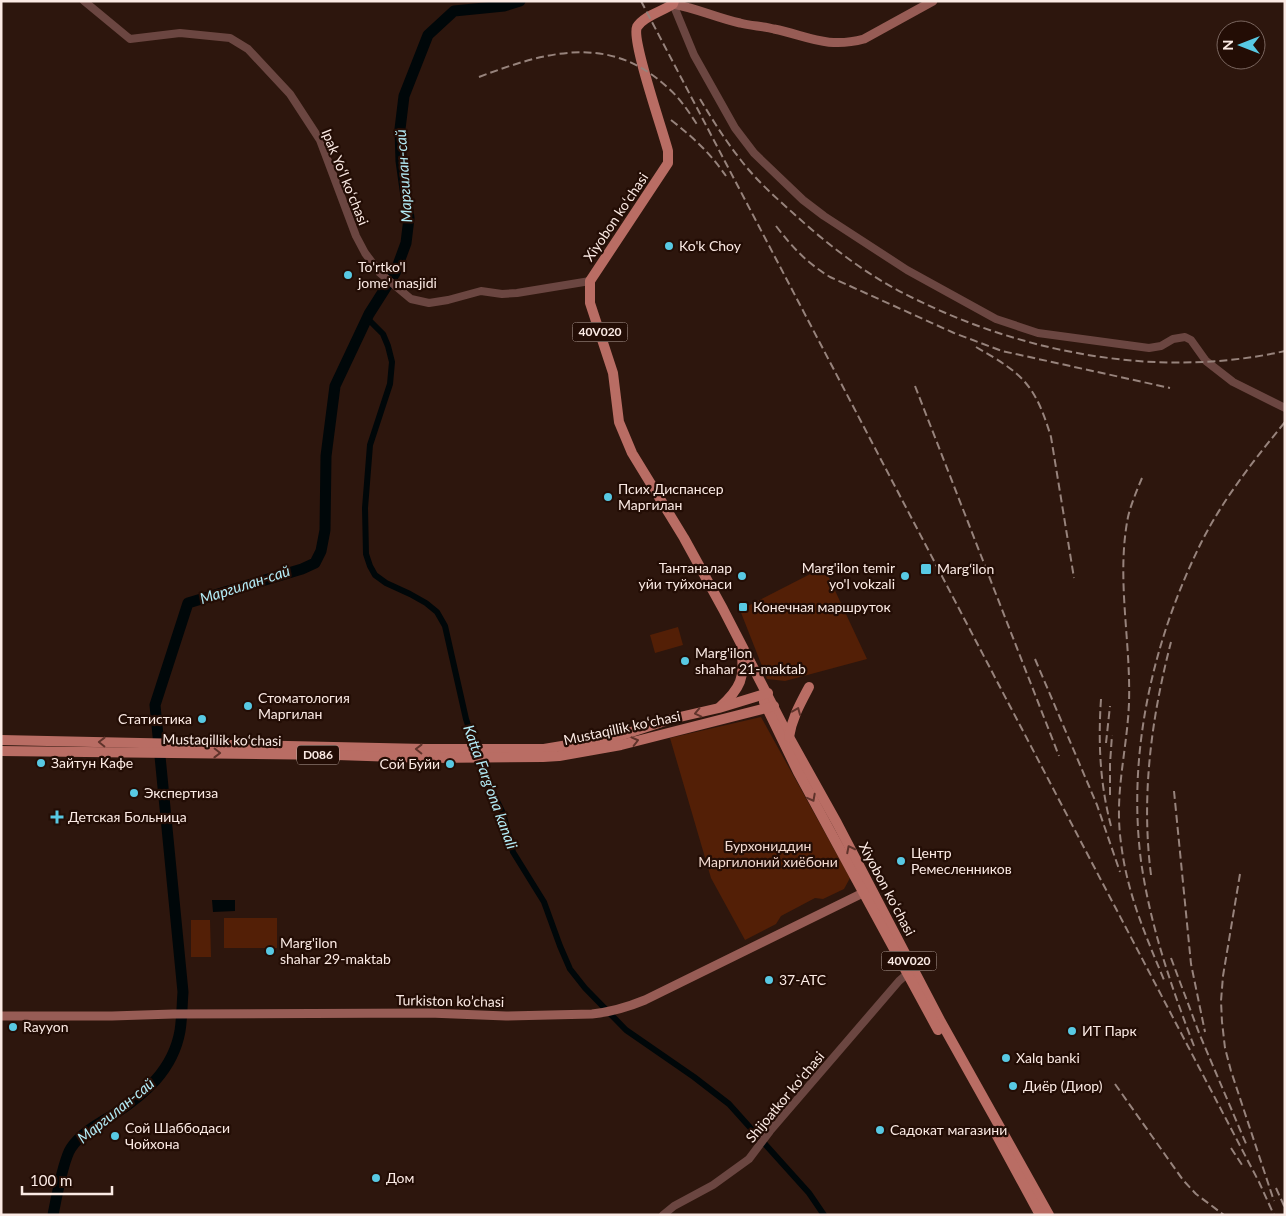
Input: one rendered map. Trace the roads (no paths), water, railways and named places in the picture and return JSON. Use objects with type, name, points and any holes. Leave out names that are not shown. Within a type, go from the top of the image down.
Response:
[{"type":"main road","points":[[673,3],[740,23],[774,29],[818,42],[835,44],[851,43],[864,39],[933,1]]},
{"type":"main road","name":"Xiyobon koʻchasi","points":[[673,3],[640,23],[636,29],[636,40],[668,151],[668,163],[590,281],[590,303],[613,373],[619,422],[632,453],[684,538],[765,694]]},
{"type":"main road","points":[[719,708],[736,692],[740,682],[743,670],[738,639]]},
{"type":"main road","points":[[789,737],[791,724],[798,706],[809,688]]},
{"type":"main road","name":"40V020","points":[[765,694],[770,707]]},
{"type":"main road","name":"Mustaqillik koʻchasi","points":[[499,753],[560,747],[616,737],[672,719],[719,708],[765,694]]},
{"type":"main road","name":"Xiyobon koʻchasi","points":[[770,707],[789,737],[868,891],[907,974],[1040,1215]]},
{"type":"main road","name":"Xiyobon koʻchasi","points":[[770,707],[798,772],[868,891],[1049,1215]]},
{"type":"main road","name":"Mustaqillik koʻchasi","points":[[1,740],[168,748],[425,749],[468,753],[559,756],[621,745],[770,707]]},
{"type":"main road","points":[[672,719],[675,732]]},
{"type":"main road","name":"Mustaqillik koʻchasi","points":[[1,751],[150,747]]},
{"type":"main road","name":"Turkiston ko’chasi","points":[[1,1016],[592,1014],[619,1010],[645,1000],[868,891]]},
{"type":"street","name":"Ipak Yoʻl koʻchasi","points":[[84,1],[130,39],[180,33],[230,38],[248,49],[290,94],[320,140],[356,236],[365,253],[383,275],[411,299],[429,303],[481,291],[502,294],[517,293],[590,281]]},
{"type":"street","points":[[673,3],[694,55],[735,128],[754,153],[803,200],[824,216],[907,270],[996,319],[1038,333],[1148,348],[1162,346],[1174,339],[1185,337],[1191,340],[1206,361],[1233,382],[1285,408]]},
{"type":"street","name":"Shijoatkor koʻchasi","points":[[663,1215],[674,1206],[724,1178],[749,1159],[770,1131],[907,974]]},
{"type":"waterway","name":"Маргилан-сай","points":[[53,1215],[63,1171],[71,1148],[85,1133],[125,1107],[156,1080],[171,1058],[180,1031],[183,992],[155,705],[188,603],[302,569],[315,563],[321,551],[325,530],[326,456],[335,386],[369,314],[395,273],[406,243],[409,218],[401,161],[400,129],[404,96],[428,35],[454,11],[504,6],[520,1]]},
{"type":"waterway","name":"Katta Farg'ona kanali","points":[[368,319],[383,334],[392,362],[390,384],[370,445],[365,508],[366,554],[375,575],[386,583],[426,603],[437,612],[445,626],[466,719],[485,777],[503,813],[513,852],[544,902],[570,969],[585,988],[626,1030],[694,1077],[729,1104],[809,1193],[824,1215]]},
{"type":"railway","points":[[641,1],[1259,1182],[1274,1215]]},
{"type":"railway","points":[[479,77],[528,60],[552,55],[576,52],[622,59],[645,70],[667,87],[688,110],[698,126]]},
{"type":"railway","points":[[700,99],[734,152],[765,187],[806,225],[850,260],[897,290],[956,318],[1001,334],[1047,347],[1094,356],[1142,361],[1190,362],[1238,359],[1285,351]]},
{"type":"railway","points":[[671,120],[701,146],[726,176]]},
{"type":"railway","points":[[776,226],[800,254],[830,277],[954,333],[1002,351],[1170,388]]},
{"type":"railway","points":[[976,347],[1016,373],[1033,392],[1039,404],[1051,437],[1074,578]]},
{"type":"railway","points":[[915,386],[1059,756]]},
{"type":"railway","points":[[1194,1046],[1162,955],[1145,885],[1138,820],[1141,738],[1157,658],[1169,618],[1184,580],[1201,543],[1229,495],[1285,422]]},
{"type":"railway","points":[[1142,478],[1129,512],[1123,563],[1129,703],[1120,790],[1119,825],[1124,861],[1132,896],[1164,980]]},
{"type":"railway","points":[[1151,875],[1147,817],[1150,758],[1158,700],[1171,642]]},
{"type":"railway","points":[[1035,659],[1097,805],[1120,872]]},
{"type":"railway","points":[[1101,699],[1101,763],[1104,795],[1111,826]]},
{"type":"railway","points":[[1106,743],[1110,706]]},
{"type":"railway","points":[[1110,795],[1112,735]]},
{"type":"railway","points":[[1174,791],[1191,964],[1205,1032]]},
{"type":"railway","points":[[1240,874],[1223,976],[1222,1022],[1225,1048],[1231,1071],[1274,1201]]},
{"type":"railway","points":[[1171,958],[1199,1033],[1247,1146]]},
{"type":"railway","points":[[1115,1084],[1183,1180],[1196,1194],[1224,1215]]},
{"type":"railway","points":[[1231,1148],[1244,1168]]},
{"type":"railway","points":[[1276,1188],[1285,1208]]},
{"type":"place","name":"Ko'k Choy","points":[[669,246]]},
{"type":"place","name":"To'rtko'l jome' masjidi","points":[[348,275]]},
{"type":"place","name":"Псих Диспансер Маргилан","points":[[608,497]]},
{"type":"place","name":"Margʻilon","points":[[926,569]]},
{"type":"place","name":"Тантаналар уйи туйхонаси","points":[[742,576]]},
{"type":"place","name":"Marg'ilon temir yo'l vokzali","points":[[905,576]]},
{"type":"place","name":"Конечная маршруток","points":[[743,607]]},
{"type":"place","name":"Marg'ilon shahar 21-maktab","points":[[685,661]]},
{"type":"place","name":"Стоматология Маргилан","points":[[248,706]]},
{"type":"place","name":"Статистика","points":[[202,719]]},
{"type":"place","name":"Зайтун Кафе","points":[[41,763]]},
{"type":"place","name":"Сой Буйи","points":[[450,764]]},
{"type":"place","name":"Экспертиза","points":[[134,793]]},
{"type":"place","name":"Детская Больница","points":[[57,817]]},
{"type":"place","name":"Центр Ремесленников","points":[[901,861]]},
{"type":"place","name":"Marg'ilon shahar 29-maktab","points":[[270,951]]},
{"type":"place","name":"37-АТС","points":[[769,980]]},
{"type":"place","name":"Rayyon","points":[[13,1027]]},
{"type":"place","name":"ИТ Парк","points":[[1072,1031]]},
{"type":"place","name":"Xalq banki","points":[[1006,1058]]},
{"type":"place","name":"Диёр (Диор)","points":[[1013,1086]]},
{"type":"place","name":"Садокат магазини","points":[[880,1130]]},
{"type":"place","name":"Сой Шаббодаси Чойхона","points":[[115,1136]]},
{"type":"place","name":"Дом","points":[[376,1178]]},
{"type":"park label","name":"Бурхониддин Маргилоний хиёбони","points":[[768,854]]}]
